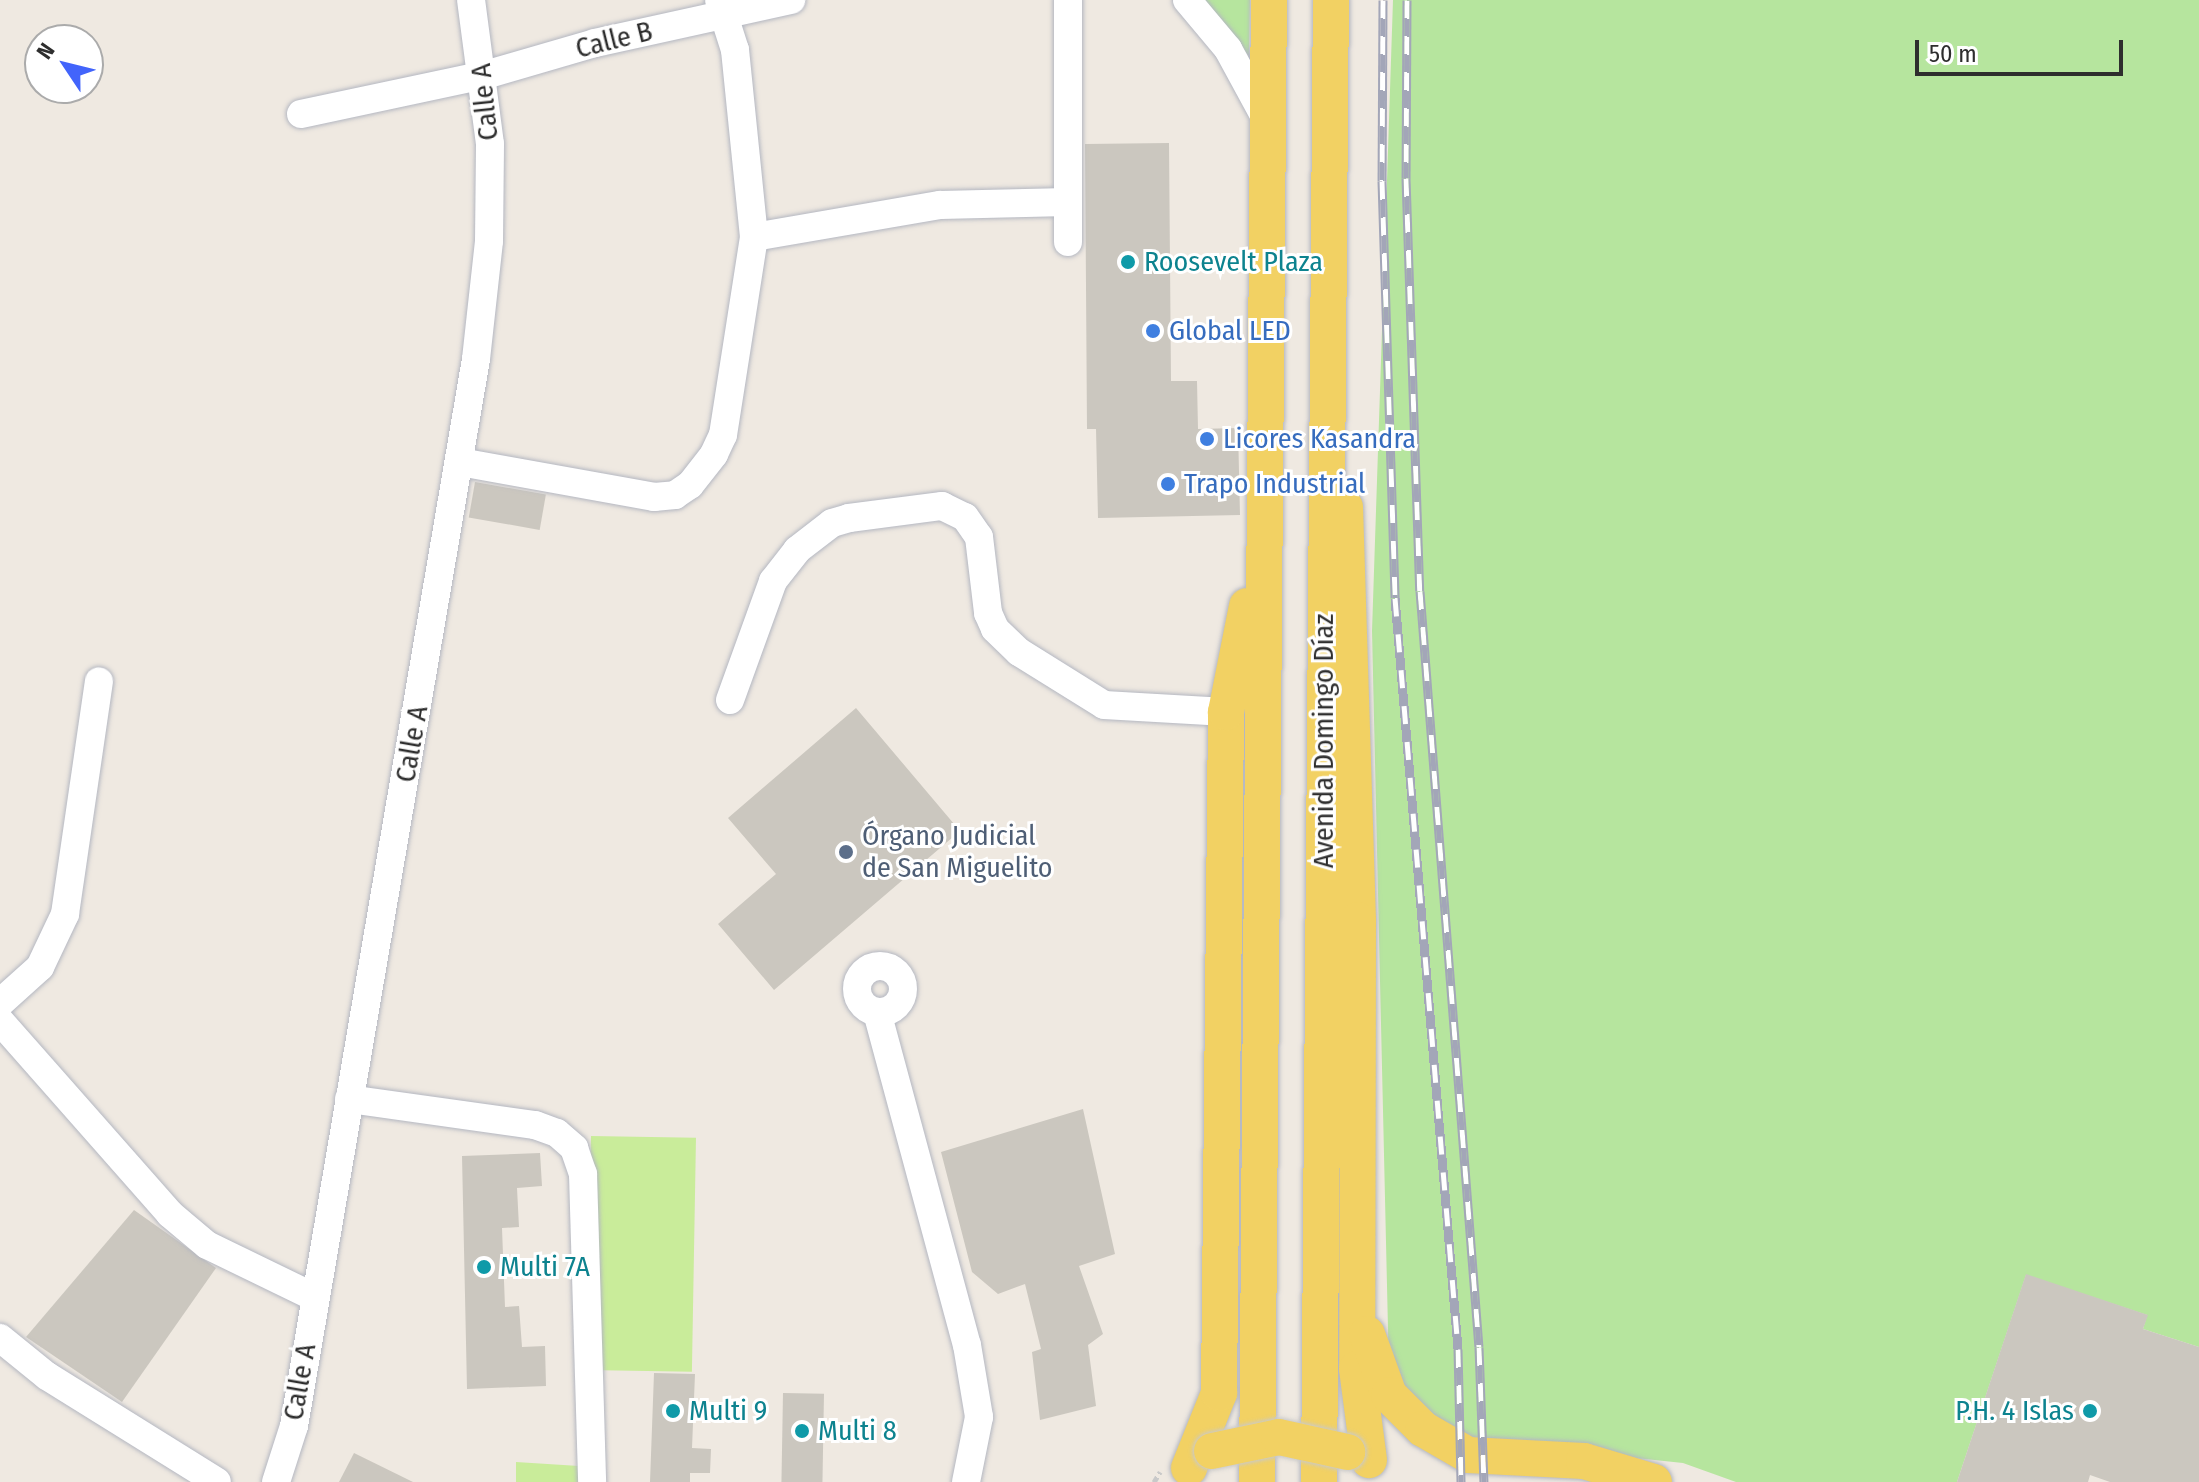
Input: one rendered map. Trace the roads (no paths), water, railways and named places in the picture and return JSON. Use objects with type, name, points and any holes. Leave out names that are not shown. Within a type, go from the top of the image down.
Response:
[{"type":"main road","points":[[1257,1482],[1269,0]]},
{"type":"main road","name":"Avenida Domingo Díaz","points":[[1319,1482],[1331,0]]},
{"type":"main road","points":[[1193,1467],[1279,1437],[1369,1465],[1357,1369],[1359,1292],[1349,539],[1326,372]]},
{"type":"main road","points":[[1193,1467],[1219,1393],[1226,712],[1264,522]]},
{"type":"main road","points":[[1359,1292],[1371,1354],[1389,1395],[1423,1429],[1468,1455],[1584,1461],[1654,1482]]},
{"type":"street","name":"Calle A","points":[[276,1482],[294,1426],[460,462],[489,241],[485,75],[471,0]]},
{"type":"street","name":"Calle B","points":[[301,114],[485,75],[720,7],[791,0]]},
{"type":"street","points":[[1068,0],[1068,242]]},
{"type":"street","points":[[1187,0],[1228,49],[1267,120]]},
{"type":"street","points":[[460,462],[654,497],[675,495],[690,485],[723,435],[754,237],[735,50],[720,7]]},
{"type":"street","points":[[754,237],[940,205],[1068,202]]},
{"type":"street","points":[[730,700],[769,589],[797,550],[832,523],[942,506],[965,517],[979,537],[988,613],[995,629],[1019,652],[1104,705],[1226,712]]},
{"type":"street","points":[[0,1003],[40,967],[65,914],[99,681]]},
{"type":"street","points":[[877,1012],[967,1345],[979,1417],[966,1482]]},
{"type":"street","points":[[0,1021],[170,1214],[207,1245],[314,1297]]},
{"type":"street","points":[[349,1099],[535,1125],[557,1133],[574,1148],[583,1174],[592,1482]]},
{"type":"street","points":[[0,1338],[47,1376],[217,1482]]},
{"type":"railway","points":[[1383,0],[1382,181],[1395,598],[1458,1349],[1461,1482]]},
{"type":"railway","points":[[1407,0],[1406,178],[1420,591],[1479,1347],[1484,1482]]},
{"type":"place","name":"Roosevelt Plaza","points":[[1128,262]]},
{"type":"place","name":"Global LED","points":[[1153,331]]},
{"type":"place","name":"Licores Kasandra","points":[[1207,439]]},
{"type":"place","name":"Trapo Industrial","points":[[1168,484]]},
{"type":"place","name":"Órgano Judicial de San Miguelito","points":[[846,852]]},
{"type":"place","name":"Multi 7A","points":[[484,1267]]},
{"type":"place","name":"Multi 9","points":[[673,1411]]},
{"type":"place","name":"P.H. 4 Islas","points":[[2090,1411]]},
{"type":"place","name":"Multi 8","points":[[802,1431]]}]
